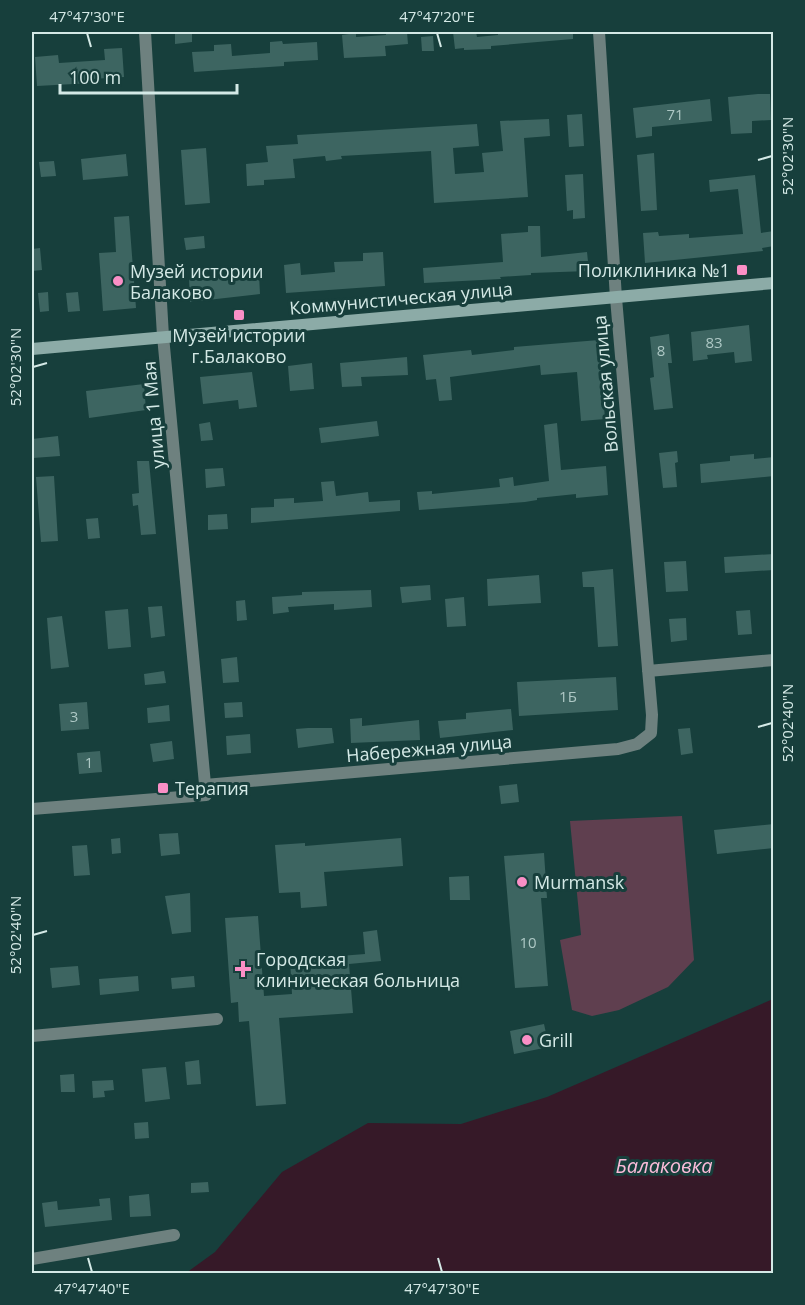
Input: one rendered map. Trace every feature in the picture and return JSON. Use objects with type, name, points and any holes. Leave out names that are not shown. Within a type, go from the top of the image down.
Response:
[{"type":"main road","name":"Коммунистическая улица","points":[[32,349],[774,283]]},
{"type":"street","name":"улица 1 Мая","points":[[145,32],[163,336],[206,790]]},
{"type":"street","name":"Вольская улица","points":[[599,32],[616,298],[648,671],[651,733]]},
{"type":"street","points":[[648,671],[774,660]]},
{"type":"street","name":"Набережная улица","points":[[32,809],[618,749],[637,744],[651,733]]},
{"type":"street","points":[[32,1036],[217,1020]]},
{"type":"street","points":[[32,1259],[174,1235]]},
{"type":"shaded area","points":[[682,816],[694,960],[668,987],[619,1010],[592,1016],[572,1010],[560,940],[581,935],[570,821]]},
{"type":"water","name":"Балаковка","points":[[773,999],[773,1273],[186,1273],[215,1252],[282,1172],[368,1123],[461,1124],[547,1097]]},
{"type":"building","points":[[175,32],[192,32],[192,42],[175,44]]},
{"type":"building","points":[[386,32],[407,32],[408,44],[385,46],[386,56],[344,58],[342,35],[356,33],[356,37],[386,35]]},
{"type":"building","points":[[453,32],[476,32],[477,37],[498,35],[498,32],[573,32],[573,39],[464,50],[464,48],[455,49]]},
{"type":"building","points":[[433,36],[434,51],[422,51],[421,37]]},
{"type":"building","points":[[282,41],[283,44],[317,42],[318,60],[284,62],[284,66],[194,72],[192,52],[214,51],[214,45],[231,44],[232,56],[270,53],[270,42]]},
{"type":"building","points":[[122,48],[124,77],[92,79],[92,83],[37,86],[35,57],[58,55],[59,63],[105,60],[104,49]]},
{"type":"building","points":[[770,94],[771,120],[752,121],[752,133],[731,134],[728,97]]},
{"type":"building","points":[[710,99],[712,121],[652,127],[652,136],[636,138],[633,108]]},
{"type":"building","points":[[582,114],[584,146],[569,147],[567,115]]},
{"type":"building","points":[[549,119],[550,136],[524,138],[528,197],[434,203],[431,151],[341,156],[342,159],[326,161],[325,156],[293,159],[295,178],[264,180],[264,185],[247,186],[246,164],[268,162],[266,146],[298,144],[297,135],[477,124],[479,146],[453,148],[455,174],[484,172],[482,153],[503,151],[500,121]]},
{"type":"building","points":[[206,148],[210,203],[185,205],[181,150]]},
{"type":"building","points":[[654,153],[657,210],[641,211],[637,155]]},
{"type":"building","points":[[126,154],[128,176],[83,180],[81,159]]},
{"type":"building","points":[[54,161],[56,176],[41,177],[39,162]]},
{"type":"building","points":[[583,174],[585,218],[573,219],[573,210],[567,211],[565,175]]},
{"type":"building","points":[[755,175],[761,233],[774,231],[774,246],[762,248],[763,251],[645,263],[643,233],[658,232],[659,236],[689,234],[689,238],[743,234],[738,189],[710,192],[709,180]]},
{"type":"building","name":"Музей истории Балаково","points":[[129,216],[136,308],[103,311],[99,253],[116,252],[114,217]]},
{"type":"building","points":[[528,226],[540,226],[541,257],[587,252],[589,271],[531,273],[531,275],[500,277],[501,279],[424,283],[423,268],[503,262],[501,234],[528,232]]},
{"type":"building","points":[[204,236],[205,248],[186,250],[184,238]]},
{"type":"building","points":[[40,248],[42,270],[32,271],[32,249]]},
{"type":"building","points":[[383,252],[385,286],[286,293],[284,265],[300,263],[301,275],[335,272],[334,262],[363,261],[363,253]]},
{"type":"building","points":[[259,275],[260,294],[190,302],[189,278]]},
{"type":"building","points":[[48,292],[49,311],[40,312],[38,293]]},
{"type":"building","points":[[78,292],[80,311],[68,312],[66,293]]},
{"type":"building","points":[[749,325],[752,361],[735,363],[734,352],[707,355],[708,359],[693,361],[691,332]]},
{"type":"building","points":[[669,334],[672,363],[668,363],[673,408],[654,410],[650,378],[654,377],[650,337]]},
{"type":"building","points":[[599,340],[605,419],[581,421],[577,372],[541,375],[540,365],[450,377],[452,400],[439,401],[436,379],[426,380],[423,355],[471,350],[472,355],[514,350],[514,347]]},
{"type":"building","points":[[407,357],[408,375],[361,377],[362,386],[342,387],[340,363]]},
{"type":"building","points":[[312,363],[314,389],[290,391],[288,366]]},
{"type":"building","points":[[252,372],[257,407],[239,409],[238,400],[203,404],[200,377]]},
{"type":"building","points":[[144,384],[146,410],[89,418],[86,391]]},
{"type":"building","points":[[377,421],[379,436],[321,443],[319,428]]},
{"type":"building","points":[[210,422],[213,440],[201,441],[199,424]]},
{"type":"building","points":[[557,423],[561,470],[606,466],[608,495],[576,498],[576,494],[537,498],[537,500],[525,502],[419,510],[417,492],[432,491],[432,494],[500,487],[499,479],[513,477],[514,486],[549,481],[544,425]]},
{"type":"building","points":[[58,436],[60,456],[33,458],[32,439]]},
{"type":"building","points":[[677,451],[678,462],[675,463],[677,487],[663,488],[659,453]]},
{"type":"building","points":[[754,454],[754,459],[774,457],[774,476],[701,483],[700,464],[730,461],[730,456]]},
{"type":"building","points":[[137,461],[149,461],[156,534],[141,535],[138,505],[133,506],[132,494],[139,493]]},
{"type":"building","points":[[223,468],[225,486],[206,488],[205,469]]},
{"type":"building","points":[[54,476],[58,541],[41,542],[36,477]]},
{"type":"building","points":[[334,481],[336,496],[368,492],[369,502],[400,500],[400,511],[251,523],[251,508],[274,507],[274,499],[294,498],[294,503],[323,501],[321,482]]},
{"type":"building","points":[[227,514],[228,529],[208,530],[208,515]]},
{"type":"building","points":[[98,518],[100,538],[88,539],[86,519]]},
{"type":"building","points":[[774,554],[774,570],[725,573],[724,557]]},
{"type":"building","points":[[686,561],[688,591],[666,592],[664,562]]},
{"type":"building","points":[[613,569],[618,646],[598,647],[594,587],[583,587],[582,572]]},
{"type":"building","points":[[539,575],[541,603],[488,606],[487,579]]},
{"type":"building","points":[[430,585],[431,600],[402,603],[400,587]]},
{"type":"building","points":[[371,590],[372,607],[334,610],[334,604],[288,607],[289,612],[273,614],[272,597],[302,595],[302,592]]},
{"type":"building","points":[[464,597],[466,626],[447,627],[445,599]]},
{"type":"building","points":[[245,600],[247,620],[237,621],[236,601]]},
{"type":"building","points":[[162,606],[165,636],[151,638],[148,607]]},
{"type":"building","points":[[128,609],[131,647],[108,649],[105,611]]},
{"type":"building","points":[[750,610],[752,634],[738,635],[736,611]]},
{"type":"building","points":[[62,616],[69,667],[51,669],[47,618]]},
{"type":"building","points":[[686,618],[687,640],[671,642],[669,619]]},
{"type":"building","points":[[237,657],[239,682],[223,683],[221,659]]},
{"type":"building","points":[[164,671],[166,683],[145,685],[144,674]]},
{"type":"building","points":[[616,677],[618,710],[519,716],[517,682]]},
{"type":"building","points":[[87,702],[89,729],[61,731],[59,704]]},
{"type":"building","points":[[242,702],[243,717],[225,718],[224,703]]},
{"type":"building","points":[[169,705],[170,721],[148,723],[147,708]]},
{"type":"building","points":[[511,709],[513,730],[440,738],[438,721],[466,719],[466,713]]},
{"type":"building","points":[[362,718],[362,726],[419,720],[420,740],[351,743],[350,719]]},
{"type":"building","points":[[332,728],[334,743],[298,748],[296,729]]},
{"type":"building","points":[[690,728],[693,753],[681,755],[678,729]]},
{"type":"building","points":[[250,734],[251,753],[227,755],[226,736]]},
{"type":"building","points":[[172,741],[174,759],[153,762],[150,744]]},
{"type":"building","points":[[100,751],[102,772],[79,774],[77,753]]},
{"type":"building","points":[[517,784],[519,802],[501,804],[499,786]]},
{"type":"building","points":[[774,824],[774,848],[717,854],[714,830]]},
{"type":"building","points":[[178,833],[180,854],[161,856],[159,834]]},
{"type":"building","points":[[120,838],[121,853],[112,854],[111,839]]},
{"type":"building","points":[[401,838],[403,866],[324,872],[327,906],[301,908],[300,892],[279,893],[275,845],[305,843],[305,846]]},
{"type":"building","points":[[87,845],[90,875],[74,876],[72,846]]},
{"type":"building","points":[[544,853],[547,898],[541,898],[548,986],[515,988],[504,856]]},
{"type":"building","points":[[469,876],[470,900],[450,900],[449,877]]},
{"type":"building","points":[[190,893],[191,932],[172,934],[165,896]]},
{"type":"building","points":[[258,916],[264,996],[292,994],[290,960],[365,954],[363,932],[377,930],[381,961],[349,964],[353,1013],[279,1018],[286,1104],[256,1106],[249,1021],[239,1022],[238,1002],[231,1003],[225,918]]},
{"type":"building","points":[[78,966],[80,985],[52,988],[50,968]]},
{"type":"building","points":[[138,976],[139,991],[100,995],[99,979]]},
{"type":"building","points":[[194,976],[195,987],[172,989],[171,978]]},
{"type":"building","points":[[544,1024],[549,1047],[514,1054],[510,1031]]},
{"type":"building","points":[[199,1060],[201,1084],[187,1085],[185,1062]]},
{"type":"building","points":[[166,1067],[170,1099],[145,1102],[142,1069]]},
{"type":"building","points":[[74,1074],[75,1092],[61,1092],[60,1075]]},
{"type":"building","points":[[113,1080],[114,1090],[104,1091],[105,1097],[93,1098],[92,1081]]},
{"type":"building","points":[[148,1122],[149,1138],[135,1139],[134,1123]]},
{"type":"building","points":[[208,1182],[209,1192],[191,1193],[191,1183]]},
{"type":"building","points":[[149,1194],[151,1216],[130,1217],[129,1196]]},
{"type":"building","points":[[110,1198],[112,1220],[45,1227],[42,1203],[57,1201],[58,1210],[100,1206],[99,1199]]},
{"type":"place","name":"Поликлиника №1","points":[[742,270]]},
{"type":"place","name":"Музей истории Балаково","points":[[118,281]]},
{"type":"place","name":"Музей истории г.Балаково","points":[[239,315]]},
{"type":"place","name":"Терапия","points":[[163,788]]},
{"type":"place","name":"Murmansk","points":[[522,882]]},
{"type":"place","name":"Городская клиническая больница","points":[[243,969]]},
{"type":"place","name":"Grill","points":[[527,1040]]}]
